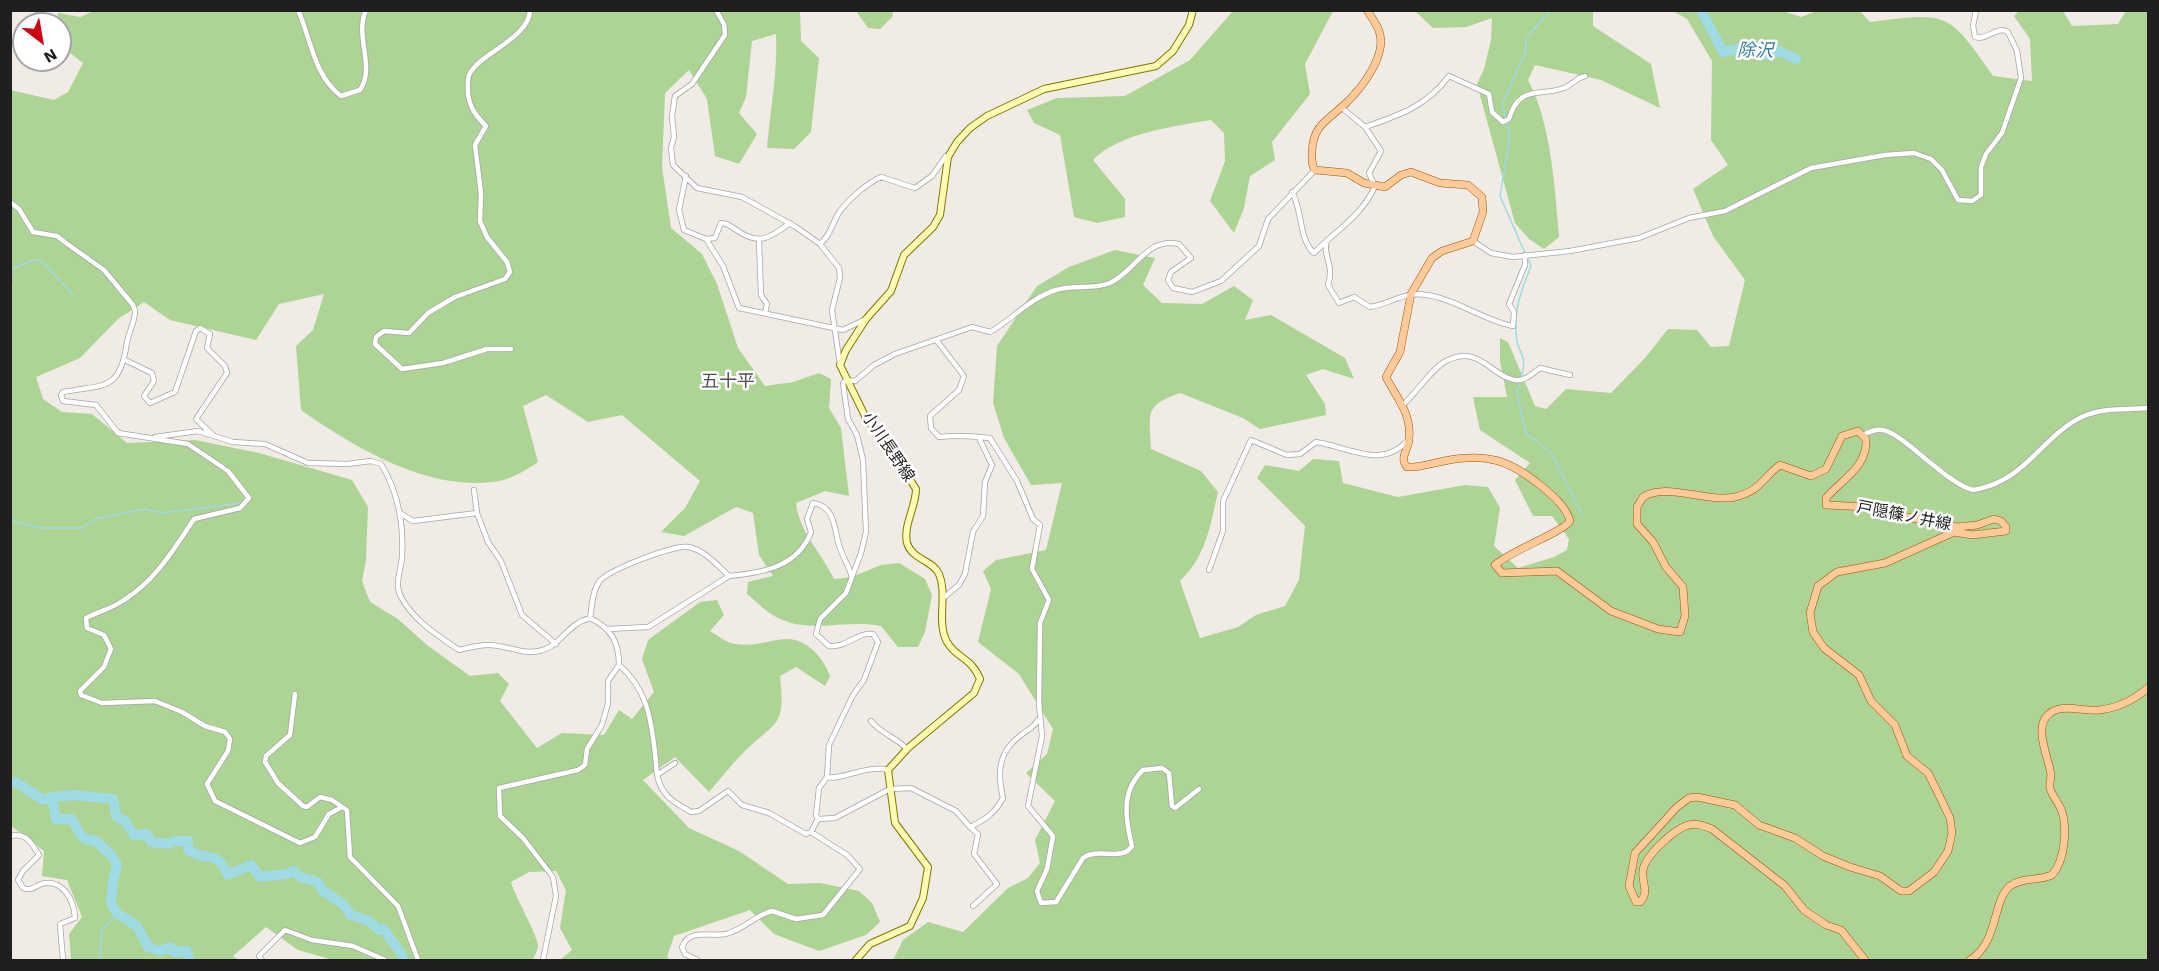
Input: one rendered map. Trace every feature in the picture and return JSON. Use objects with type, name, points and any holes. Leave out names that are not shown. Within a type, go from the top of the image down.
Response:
[{"type":"main road","points":[[840,365],[846,350],[866,319],[891,291],[904,255],[933,227],[940,215],[948,157],[957,142],[970,128],[1021,98],[1068,83],[1132,73],[1156,66],[1173,51],[1189,25],[1193,10]]},
{"type":"main road","points":[[1367,10],[1379,30],[1381,42],[1373,68],[1341,107],[1321,123],[1314,134],[1312,154],[1315,170],[1347,173],[1375,186],[1385,187],[1401,175],[1411,172],[1440,183],[1468,185],[1479,192],[1484,204],[1473,241],[1442,251],[1432,258],[1412,294],[1400,352],[1386,377],[1407,416],[1409,440],[1403,458],[1407,467],[1464,458],[1494,459],[1513,466],[1527,476],[1552,496],[1568,514],[1570,520],[1565,527],[1534,540],[1500,560],[1495,565],[1502,573],[1557,571],[1611,611],[1674,633],[1682,630],[1685,624],[1684,591],[1666,567],[1653,542],[1637,524],[1637,507],[1643,497],[1657,491],[1697,497],[1735,497],[1763,484],[1780,465],[1788,465],[1801,474],[1811,476],[1826,469],[1842,436],[1858,431],[1863,435]]},
{"type":"main road","name":"小川長野線","points":[[840,365],[867,420],[880,433],[916,489],[916,499],[906,531],[910,552],[938,571],[942,599],[942,623],[947,642],[957,653],[974,664],[980,679],[974,693],[907,748],[888,770]]},
{"type":"main road","name":"戸隠篠ノ井線","points":[[1863,435],[1866,447],[1863,458],[1848,479],[1826,498],[1826,505],[1869,507],[1887,513],[1958,526],[1977,525],[1994,519],[2006,527],[2006,531],[1972,535],[1954,532],[1885,562],[1837,572],[1818,585],[1810,613],[1813,632],[1824,648],[1859,675],[1871,701],[1895,725],[1907,756],[1928,773],[1950,818],[1952,833],[1948,850],[1934,872],[1909,891],[1901,891],[1880,876],[1823,856],[1795,838],[1759,825],[1735,805],[1697,797],[1689,798],[1677,807],[1635,854],[1629,886],[1630,895],[1636,902],[1640,902],[1646,890],[1643,871],[1647,857],[1686,825],[1699,824],[1712,828],[1731,846],[1765,869],[1793,894],[1804,910],[1826,925],[1841,930],[1865,960]]},
{"type":"main road","points":[[1970,960],[1978,955],[1988,942],[2004,896],[2010,886],[2052,875],[2061,859],[2061,810],[2049,787],[2051,776],[2043,736],[2042,724],[2047,716],[2062,708],[2101,710],[2133,699],[2148,688]]},
{"type":"main road","points":[[856,960],[870,944],[910,926],[923,898],[927,877],[926,862],[895,823],[888,770]]},
{"type":"street","points":[[298,10],[316,62],[330,85],[341,96],[360,90],[366,78],[362,42],[362,21],[366,10]]},
{"type":"street","points":[[511,349],[487,349],[442,363],[402,369],[375,344],[376,337],[384,332],[405,334],[414,331],[428,313],[471,290],[505,279],[510,272],[507,262],[487,237],[480,221],[481,193],[475,145],[486,126],[471,106],[467,82],[470,72],[511,39],[526,22],[530,10]]},
{"type":"street","points":[[717,10],[724,24],[725,35],[692,84],[675,96],[672,116],[674,138],[671,148],[674,165],[697,188],[742,197],[790,223],[820,244],[839,268],[840,278],[832,310],[840,365]]},
{"type":"street","points":[[1473,241],[1491,253],[1506,256],[1570,251],[1639,238],[1689,218],[1725,211],[1811,168],[1885,155],[1914,153],[1931,159],[1942,170],[1958,200],[1972,201],[1981,195],[1981,167],[1986,154],[2002,133],[2021,78],[2017,51],[2011,36],[2005,29],[1980,38],[1975,37],[1973,26],[1976,10]]},
{"type":"street","points":[[1365,127],[1401,115],[1435,94],[1449,76],[1489,94],[1492,112],[1503,122],[1509,119],[1512,110],[1524,97],[1537,90],[1564,88],[1585,76]]},
{"type":"street","points":[[1292,192],[1298,204],[1307,246],[1314,253],[1356,214],[1371,196],[1375,186],[1369,173],[1381,152],[1365,127],[1341,107]]},
{"type":"street","points":[[820,244],[828,237],[839,212],[870,183],[881,177],[915,188],[932,176],[946,156],[948,157]]},
{"type":"street","points":[[590,618],[607,629],[616,642],[619,665],[634,678],[642,691],[651,727],[657,775],[665,794],[691,812],[699,810],[728,791],[742,805],[769,813],[806,834],[811,832],[818,819],[816,814],[819,788],[827,777],[829,745],[853,695],[864,680],[878,642],[873,634],[867,633],[841,646],[829,646],[816,634],[820,619],[842,598],[864,542],[866,512],[863,460],[856,435],[848,419],[842,391],[846,380],[855,381],[874,364],[896,354],[972,327],[990,332],[1007,322],[1034,299],[1052,291],[1101,286],[1112,282],[1152,247],[1161,243],[1179,244],[1190,253],[1190,260],[1169,276],[1173,288],[1187,293],[1207,288],[1221,281],[1238,263],[1256,250],[1268,219],[1315,170]]},
{"type":"street","points":[[686,176],[680,210],[684,230],[706,239],[715,238],[721,223],[727,223],[746,237],[759,241],[770,238],[790,223]]},
{"type":"street","points":[[10,202],[19,209],[33,232],[57,237],[104,270],[133,305],[135,317],[129,332],[125,360],[118,376],[97,387],[63,392],[61,398],[68,403],[96,405],[118,433],[188,444],[228,471],[249,498],[240,508],[194,519],[168,558],[151,578],[124,601],[86,618],[87,628],[104,634],[111,650],[104,667],[80,691],[81,695],[102,703],[155,701],[182,712],[205,726],[225,732],[230,739],[228,751],[207,784],[215,801],[268,825],[295,842],[306,842],[315,837],[329,814],[342,807]]},
{"type":"street","points":[[706,239],[723,266],[739,308],[843,330],[866,319]]},
{"type":"street","points":[[1327,240],[1324,249],[1333,273],[1328,285],[1336,301],[1343,303],[1354,297],[1370,307],[1412,294],[1462,304],[1497,324],[1513,326],[1514,312],[1509,304],[1525,265],[1525,255]]},
{"type":"street","points":[[759,241],[761,295],[767,304],[765,313]]},
{"type":"street","points":[[10,271],[10,280]]},
{"type":"street","points":[[125,360],[153,373],[154,381],[144,396],[150,403],[155,403],[176,392],[196,331],[200,328],[207,331],[210,334],[207,348],[225,366],[226,373],[196,419],[214,435]]},
{"type":"street","points":[[937,341],[964,376],[959,390],[930,416],[931,428],[939,437],[972,434],[979,438],[990,438],[1017,481],[1033,519],[1040,525],[1032,569],[1049,600],[1041,618],[1038,639],[1041,744],[1028,806],[1053,836],[1047,869],[1037,891],[1041,903],[1056,902],[1083,858],[1090,854],[1122,855],[1129,850],[1132,846],[1124,815],[1132,781],[1143,770],[1162,768],[1169,773],[1172,806],[1175,808],[1199,789]]},
{"type":"street","points":[[1403,405],[1440,365],[1454,358],[1469,355],[1515,380],[1524,379],[1540,368],[1570,375]]},
{"type":"street","points":[[1863,435],[1875,430],[1888,431],[1947,476],[1973,490],[1996,484],[2023,468],[2054,437],[2082,417],[2110,409],[2148,408]]},
{"type":"street","points":[[154,437],[198,431],[233,442],[265,444],[308,463],[347,464],[371,461],[381,464],[400,513],[402,559],[398,585],[401,597],[427,628],[459,650],[488,644],[536,652],[556,644],[573,624],[590,618]]},
{"type":"street","points":[[942,599],[962,580],[973,532],[983,516],[985,482],[992,465],[979,438]]},
{"type":"street","points":[[1209,570],[1223,531],[1223,501],[1251,440],[1287,455],[1300,454],[1316,442],[1347,451],[1360,451],[1375,457],[1400,450],[1409,440]]},
{"type":"street","points":[[474,490],[477,513],[488,542],[501,561],[522,615],[556,644]]},
{"type":"street","points":[[607,629],[648,627],[729,576],[764,572],[800,552],[811,532],[807,519],[813,503],[820,504],[829,512],[852,577]]},
{"type":"street","points":[[400,513],[413,521],[477,513]]},
{"type":"street","points":[[590,618],[595,591],[604,577],[623,566],[669,549],[688,547],[707,555],[729,576]]},
{"type":"street","points":[[543,960],[556,888],[545,864],[500,816],[499,788],[523,780],[578,770],[585,765],[587,749],[602,725],[608,702],[608,681],[619,665]]},
{"type":"street","points":[[295,694],[291,735],[266,756],[265,762],[278,783],[303,806],[307,807],[320,797],[332,800],[347,810],[350,857],[398,906],[418,960]]},
{"type":"street","points":[[970,827],[990,817],[999,805],[1003,798],[999,775],[1002,756],[1014,740],[1034,726],[1039,717]]},
{"type":"street","points":[[871,721],[877,728],[898,739],[907,748]]},
{"type":"street","points":[[657,775],[675,763]]},
{"type":"street","points":[[827,777],[833,779],[850,772],[888,770]]},
{"type":"street","points":[[818,819],[835,818],[867,799],[890,789],[911,788],[956,811],[978,834],[974,854],[998,884],[973,906]]},
{"type":"street","points":[[697,960],[685,954],[682,947],[693,936],[707,933],[728,934],[772,911],[796,920],[823,915],[860,869],[847,855],[811,832]]},
{"type":"street","points":[[10,836],[21,835],[27,838],[39,855],[19,875],[18,880],[23,888],[27,890],[46,884],[54,885],[64,889],[71,899],[75,918],[60,924],[63,960]]},
{"type":"street","points":[[262,960],[259,956],[285,930],[312,940],[353,946],[384,960]]},
{"type":"green space","points":[[96,10],[800,11],[801,41],[819,58],[811,132],[794,149],[767,148],[775,77],[776,34],[752,41],[746,97],[739,113],[757,134],[739,164],[715,156],[707,99],[689,70],[665,93],[662,167],[671,228],[702,254],[717,284],[738,348],[765,386],[793,382],[819,373],[831,379],[829,408],[841,428],[849,496],[825,491],[796,503],[801,523],[834,579],[852,577],[881,565],[899,563],[925,579],[932,595],[925,632],[918,647],[898,647],[881,626],[868,624],[803,625],[790,623],[766,610],[747,594],[748,582],[773,576],[759,555],[753,513],[736,507],[684,536],[661,532],[685,508],[700,481],[622,415],[588,422],[546,395],[523,406],[538,462],[510,478],[492,482],[467,483],[416,472],[391,463],[344,438],[301,410],[296,346],[313,330],[324,294],[279,304],[256,340],[170,320],[144,302],[118,319],[80,358],[36,377],[43,399],[62,412],[92,414],[127,443],[195,440],[259,453],[352,480],[368,507],[366,560],[362,581],[370,602],[398,619],[427,645],[470,676],[498,673],[509,684],[500,701],[537,748],[562,733],[604,735],[619,710],[632,719],[654,692],[642,659],[648,640],[700,602],[717,600],[724,615],[710,631],[729,642],[749,645],[786,639],[808,646],[819,657],[830,676],[825,686],[796,667],[780,676],[781,706],[776,722],[754,742],[709,792],[675,757],[643,780],[689,828],[739,851],[788,884],[820,883],[859,891],[872,903],[880,922],[866,935],[819,951],[774,934],[750,910],[674,936],[667,957],[671,960],[560,960],[572,950],[560,928],[566,890],[556,871],[529,872],[511,882],[537,942],[538,947],[533,960],[333,960],[298,950],[266,927],[233,956],[239,960],[71,960],[69,934],[82,917],[67,880],[42,876],[44,851],[11,826],[10,90],[54,100],[68,92],[83,63],[72,54],[72,15],[80,17]]},
{"type":"green space","points":[[1859,10],[1870,22],[1916,17],[1944,21],[1966,39],[1993,76],[2032,81],[2030,39],[2014,16],[2019,11],[2063,11],[2072,26],[2118,24],[2126,11],[2148,11],[2148,960],[893,960],[903,940],[928,922],[963,932],[1008,888],[1028,878],[1040,863],[1035,840],[1055,801],[1026,773],[1047,754],[1053,729],[1019,674],[978,642],[991,589],[983,571],[996,560],[1046,550],[1062,483],[1031,485],[1004,438],[993,403],[997,346],[1037,286],[1069,267],[1115,250],[1155,258],[1143,285],[1162,303],[1202,304],[1234,286],[1253,300],[1245,320],[1271,315],[1345,358],[1354,379],[1323,369],[1306,375],[1325,404],[1326,415],[1260,429],[1243,418],[1180,393],[1160,402],[1151,412],[1151,449],[1201,471],[1218,492],[1206,540],[1196,561],[1180,581],[1200,638],[1238,627],[1256,615],[1285,606],[1299,580],[1305,526],[1257,478],[1265,465],[1299,471],[1313,459],[1339,461],[1343,483],[1398,497],[1465,485],[1488,487],[1500,508],[1494,546],[1518,568],[1554,557],[1567,550],[1569,539],[1552,516],[1533,516],[1515,480],[1530,463],[1480,430],[1473,397],[1507,397],[1500,361],[1500,338],[1508,342],[1535,406],[1546,409],[1566,389],[1611,393],[1645,358],[1668,329],[1697,330],[1711,347],[1729,346],[1745,280],[1713,236],[1693,189],[1728,165],[1711,140],[1712,61],[1687,19],[1673,11],[1783,11],[1801,17],[1817,11]]},
{"type":"green space","points":[[856,11],[892,11],[893,16],[880,29],[868,28]]},
{"type":"green space","points":[[1233,11],[1333,11],[1305,64],[1310,94],[1272,142],[1275,160],[1250,176],[1244,208],[1234,233],[1210,201],[1225,161],[1224,133],[1211,120],[1148,132],[1117,143],[1104,151],[1093,160],[1125,199],[1125,217],[1097,223],[1074,217],[1060,135],[1034,123],[1027,110],[1057,98],[1125,96],[1190,60]]},
{"type":"green space","points":[[1415,11],[1593,11],[1593,26],[1651,64],[1660,108],[1601,80],[1535,65],[1528,80],[1536,97],[1547,135],[1559,237],[1544,249],[1529,239],[1515,223],[1477,84],[1484,69],[1491,40],[1492,18],[1466,27],[1433,28]]},
{"type":"waterway","points":[[1525,253],[1500,196],[1510,135],[1502,104],[1526,51],[1526,38],[1551,10]]},
{"type":"waterway","name":"除沢","points":[[1701,10],[1723,52],[1741,48],[1769,55],[1779,51],[1796,59]]},
{"type":"waterway","points":[[1521,378],[1524,364],[1517,341],[1516,316],[1519,299],[1531,266],[1527,257]]},
{"type":"waterway","points":[[11,269],[35,260],[42,261],[74,296]]},
{"type":"waterway","points":[[1520,383],[1517,392],[1526,433],[1552,454],[1582,514]]},
{"type":"waterway","points":[[10,520],[40,528],[82,528],[95,519],[144,509],[162,513],[243,503]]},
{"type":"waterway","points":[[10,783],[16,782],[43,800],[52,797],[56,819],[72,819],[83,837],[96,841],[112,856],[117,865],[111,903],[117,913],[137,926],[148,947],[160,951],[171,947],[174,952],[187,951],[189,960]]},
{"type":"waterway","points":[[52,797],[74,795],[113,799],[116,816],[125,821],[134,835],[147,834],[151,842],[169,844],[174,841],[188,841],[188,850],[215,859],[224,867],[228,875],[251,865],[260,877],[294,871],[300,877],[318,882],[322,890],[343,904],[351,915],[367,920],[379,930],[384,929],[404,960]]},
{"type":"waterway","points":[[100,960],[102,930],[117,913]]},
{"type":"district","name":"五十平","points":[[728,382]]}]
